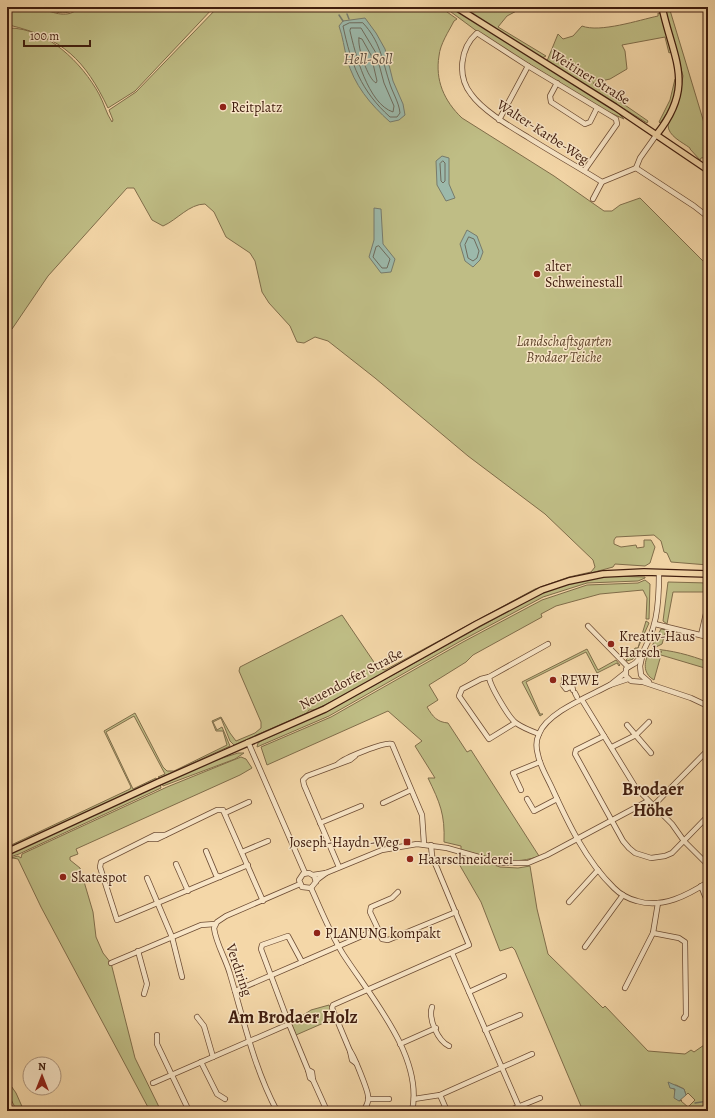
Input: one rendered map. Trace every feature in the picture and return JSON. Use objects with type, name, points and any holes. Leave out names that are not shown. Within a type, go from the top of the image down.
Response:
[{"type":"main road","name":"Weitiner Straße","points":[[456,7],[657,134],[708,170]]},
{"type":"main road","points":[[657,134],[675,104],[680,83],[679,69],[662,7]]},
{"type":"main road","name":"Neuendorfer Straße","points":[[7,852],[248,742],[324,710],[477,624],[542,590],[569,581],[598,574],[708,574]]},
{"type":"street","name":"Walter-Karbe-Weg","points":[[528,66],[477,33],[472,37],[466,49],[461,73],[470,94],[499,120],[602,182]]},
{"type":"street","points":[[499,120],[528,66],[557,83],[618,122],[584,171]]},
{"type":"street","points":[[557,83],[550,96],[551,102],[585,124],[590,122],[597,108]]},
{"type":"street","points":[[593,199],[602,182],[636,168],[640,158],[657,134]]},
{"type":"street","points":[[636,168],[694,206],[708,217]]},
{"type":"street","points":[[610,685],[625,673],[628,667],[633,665],[645,647],[655,624],[658,612],[659,573]]},
{"type":"street","points":[[701,635],[708,605]]},
{"type":"street","points":[[655,624],[708,637]]},
{"type":"street","points":[[588,626],[628,667]]},
{"type":"street","points":[[515,723],[489,739],[459,696],[462,689],[481,679],[489,677],[548,644]]},
{"type":"street","points":[[645,647],[640,669],[641,675],[655,686]]},
{"type":"street","points":[[633,665],[640,669]]},
{"type":"street","points":[[625,673],[628,680]]},
{"type":"street","points":[[637,680],[641,675]]},
{"type":"street","points":[[489,677],[491,685],[515,723],[539,734]]},
{"type":"street","points":[[569,678],[591,718],[612,747],[634,785],[672,824],[684,841],[708,865]]},
{"type":"street","points":[[708,706],[691,698],[637,680],[628,680],[576,693],[548,720],[539,734],[537,748],[540,762],[578,839],[598,870],[622,895],[639,902],[658,903],[680,897],[708,882]]},
{"type":"street","points":[[564,685],[566,689],[576,693]]},
{"type":"street","points":[[612,747],[636,735],[649,722]]},
{"type":"street","points":[[627,725],[651,753]]},
{"type":"street","points":[[604,736],[576,750],[575,754],[629,848],[643,856],[651,858],[665,856],[684,841],[708,816]]},
{"type":"street","points":[[248,742],[304,873]]},
{"type":"street","points":[[339,867],[320,823],[304,780],[307,776],[338,764],[344,759],[384,744],[391,743],[394,746],[422,815],[424,844]]},
{"type":"street","points":[[653,806],[708,750]]},
{"type":"street","points":[[521,790],[513,773],[540,762]]},
{"type":"street","points":[[383,803],[411,790]]},
{"type":"street","points":[[526,799],[534,811],[557,799]]},
{"type":"street","points":[[304,873],[313,875],[326,873],[382,850],[401,846],[424,844],[500,863],[521,864],[537,860],[613,821],[648,801]]},
{"type":"street","points":[[225,813],[249,802]]},
{"type":"street","points":[[320,823],[361,806]]},
{"type":"street","points":[[248,865],[118,920],[100,867],[103,860],[147,839],[165,835],[217,810],[223,810],[225,813],[248,865],[263,900]]},
{"type":"street","points":[[242,852],[268,841]]},
{"type":"street","points":[[363,1111],[368,1099],[368,1092],[356,1063],[354,1054],[350,1051],[332,1007],[334,1004],[468,946],[469,943],[432,856],[431,845]]},
{"type":"street","points":[[206,851],[216,875],[220,878]]},
{"type":"street","points":[[176,864],[188,891]]},
{"type":"street","points":[[569,902],[598,870]]},
{"type":"street","points":[[304,873],[300,878],[300,884],[304,888],[311,888]]},
{"type":"street","points":[[311,888],[326,873]]},
{"type":"street","points":[[313,875],[316,882]]},
{"type":"street","points":[[147,878],[172,937],[182,977]]},
{"type":"street","points":[[110,963],[201,925],[215,924],[226,916],[300,884]]},
{"type":"street","points":[[701,886],[708,903]]},
{"type":"street","points":[[311,888],[338,946],[382,1009],[400,1044],[409,1070],[414,1099],[412,1111]]},
{"type":"street","points":[[398,892],[392,898],[371,907],[370,912],[382,939],[388,940],[456,912]]},
{"type":"street","points":[[585,948],[622,895]]},
{"type":"street","points":[[625,988],[653,933],[658,903]]},
{"type":"street","name":"Verdiring","points":[[215,924],[215,935],[235,991],[248,1042],[259,1073],[277,1111]]},
{"type":"street","points":[[235,991],[378,929]]},
{"type":"street","points":[[653,933],[679,938],[685,942],[686,1015],[684,1018]]},
{"type":"street","points":[[302,962],[288,936],[262,945],[261,949],[270,976],[310,1078],[313,1080],[327,1111]]},
{"type":"street","points":[[138,951],[147,984],[144,994]]},
{"type":"street","points":[[452,953],[518,1107]]},
{"type":"street","points":[[468,992],[504,976]]},
{"type":"street","points":[[432,1007],[431,1016],[436,1028],[442,1041],[449,1046]]},
{"type":"street","points":[[486,1030],[520,1015]]},
{"type":"street","points":[[197,1017],[204,1026],[214,1057]]},
{"type":"street","points":[[153,1083],[289,1024]]},
{"type":"street","points":[[400,1044],[436,1028]]},
{"type":"street","points":[[157,1035],[157,1044],[189,1111]]},
{"type":"street","points":[[414,1099],[440,1095],[532,1054]]},
{"type":"street","points":[[201,1062],[217,1094],[225,1099]]},
{"type":"street","points":[[440,1095],[447,1111]]},
{"type":"street","points":[[508,1111],[540,1098]]},
{"type":"street","points":[[368,1099],[389,1099]]},
{"type":"green space","points":[[14,7],[40,9],[66,14],[75,11],[80,7],[214,7],[135,91],[108,108],[90,77],[81,64],[70,53],[58,44],[44,37],[28,30],[9,25],[10,11]]},
{"type":"green space","points":[[34,7],[78,7],[73,11],[62,13]]},
{"type":"green space","name":"Landschaftsgarten Brodaer Teiche","points":[[218,7],[440,7],[457,19],[454,21],[443,42],[440,51],[438,73],[442,90],[450,105],[462,118],[554,176],[604,211],[612,211],[620,205],[640,198],[708,266],[708,565],[671,562],[667,553],[664,552],[661,541],[654,535],[616,537],[614,544],[621,547],[636,545],[637,548],[644,547],[644,540],[651,540],[655,547],[650,563],[645,566],[615,564],[613,567],[569,579],[315,710],[309,710],[307,713],[234,745],[230,741],[221,718],[213,722],[217,730],[222,727],[230,746],[160,778],[158,777],[165,774],[134,716],[106,732],[133,789],[156,778],[157,780],[7,850],[7,847],[130,789],[131,787],[104,731],[135,713],[163,767],[167,771],[174,771],[227,745],[223,731],[216,731],[212,721],[221,717],[236,741],[255,733],[261,728],[261,722],[239,671],[240,667],[342,615],[378,668],[385,670],[535,589],[569,577],[591,572],[595,567],[593,560],[545,514],[468,456],[375,378],[328,341],[315,337],[304,343],[297,342],[290,326],[269,303],[262,292],[255,261],[250,253],[226,237],[214,212],[205,204],[188,209],[163,226],[152,220],[134,188],[127,188],[48,276],[7,334],[7,54],[9,28],[37,34],[62,49],[73,59],[92,82],[101,97],[112,122],[113,120],[109,110],[136,92]]},
{"type":"green space","points":[[452,7],[613,108],[624,119],[602,109],[482,35],[447,9]]},
{"type":"green space","points":[[462,7],[524,7],[507,16],[498,27],[546,56],[542,58]]},
{"type":"green space","points":[[664,7],[669,7],[708,136],[708,164],[707,157],[701,158],[700,160],[690,148],[673,136],[669,129],[668,125],[679,100],[683,76]]},
{"type":"green space","points":[[658,13],[661,14],[671,52],[669,53],[665,37],[622,45],[625,51],[627,69],[610,79],[593,83],[648,121],[647,123],[547,61],[558,34],[563,39],[573,36],[582,26],[590,28],[609,27],[658,16]]},
{"type":"green space","points":[[675,79],[677,79],[677,85],[674,97],[670,108],[660,123],[659,122],[670,100]]},
{"type":"green space","points":[[611,576],[645,578],[638,581],[587,583],[543,597],[459,642],[329,716],[257,747],[258,743],[263,740],[333,708],[534,597],[571,583]]},
{"type":"green space","points":[[645,580],[650,584],[649,619],[646,619],[647,598],[643,590],[600,594],[556,606],[541,614],[542,617],[473,655],[466,662],[429,685],[438,700],[427,707],[429,711],[438,720],[448,723],[467,752],[471,750],[539,856],[537,857],[517,861],[499,860],[461,850],[461,846],[444,842],[443,816],[428,778],[435,778],[415,746],[422,741],[388,711],[267,765],[261,747],[331,717],[463,642],[542,600],[587,585],[638,583]]},
{"type":"green space","points":[[668,582],[708,583],[708,592],[673,592],[667,624],[663,621]]},
{"type":"green space","points":[[646,621],[649,623],[638,647]]},
{"type":"green space","points":[[661,629],[666,630],[662,644],[656,647],[652,646]]},
{"type":"green space","points":[[635,648],[638,648],[633,659],[627,661],[626,660]]},
{"type":"green space","points":[[587,649],[598,670],[616,660],[620,665],[619,666],[617,663],[597,673],[586,652],[526,682],[540,714],[543,714],[540,716],[522,682]]},
{"type":"green space","points":[[652,649],[673,652],[701,659],[708,662],[708,669],[661,655],[654,680],[647,674],[645,667],[646,659],[650,651],[662,652]]},
{"type":"green space","points":[[238,753],[244,753],[235,759],[163,786],[162,784],[207,763]]},
{"type":"green space","points":[[241,757],[246,759],[252,768],[240,775],[76,849],[78,854],[70,857],[70,860],[80,868],[93,912],[96,937],[103,953],[111,963],[135,1058],[161,1111],[150,1111],[41,907],[18,859],[7,859],[18,856],[21,858],[22,854],[167,787]]},
{"type":"green space","points":[[160,784],[161,788],[19,854],[7,858],[7,854]]},
{"type":"green space","points":[[455,857],[477,863],[489,863],[500,867],[518,868],[530,866],[537,909],[548,954],[603,1008],[605,1006],[648,1051],[685,1054],[691,1050],[694,1052],[707,1043],[708,1111],[583,1111],[515,950],[512,947],[500,951],[481,902]],"holes":[[[676,1085],[684,1089],[686,1095],[688,1093],[695,1100],[688,1107],[681,1101],[682,1100],[679,1101],[674,1089],[671,1086]]]},
{"type":"green space","points":[[329,1005],[335,1018],[296,1035],[291,1023],[311,1010]]},
{"type":"green space","points":[[7,1080],[16,1093],[24,1111],[17,1111],[7,1092]]},
{"type":"water","name":"Hell-Soll","points":[[365,18],[385,49],[393,81],[403,104],[405,115],[399,120],[390,122],[369,101],[358,86],[347,59],[339,26],[343,21]]},
{"type":"water","points":[[442,156],[449,158],[449,184],[455,198],[446,201],[437,185],[436,161]]},
{"type":"water","points":[[374,208],[381,209],[383,244],[395,259],[391,272],[381,273],[369,257],[374,240]]},
{"type":"water","points":[[467,230],[477,236],[483,252],[480,260],[473,267],[465,261],[460,244]]},
{"type":"water","points":[[668,1082],[684,1089],[686,1095],[679,1101],[674,1098],[675,1089],[670,1088]]},
{"type":"waterway","points":[[347,14],[349,19]]},
{"type":"waterway","points":[[339,15],[343,21]]},
{"type":"waterway","points":[[695,1103],[708,1101]]},
{"type":"place","name":"Reitplatz","points":[[223,107]]},
{"type":"place","name":"alter Schweinestall","points":[[537,274]]},
{"type":"place","name":"Kreativ-Haus Harsch","points":[[611,644]]},
{"type":"place","name":"REWE","points":[[553,680]]},
{"type":"place","name":"Joseph-Haydn-Weg","points":[[407,842]]},
{"type":"place","name":"Haarschneiderei","points":[[410,859]]},
{"type":"place","name":"Skatespot","points":[[63,877]]},
{"type":"place","name":"PLANUNG kompakt","points":[[317,933]]},
{"type":"district","name":"Brodaer Höhe","points":[[653,799]]},
{"type":"district","name":"Am Brodaer Holz","points":[[293,1017]]}]
